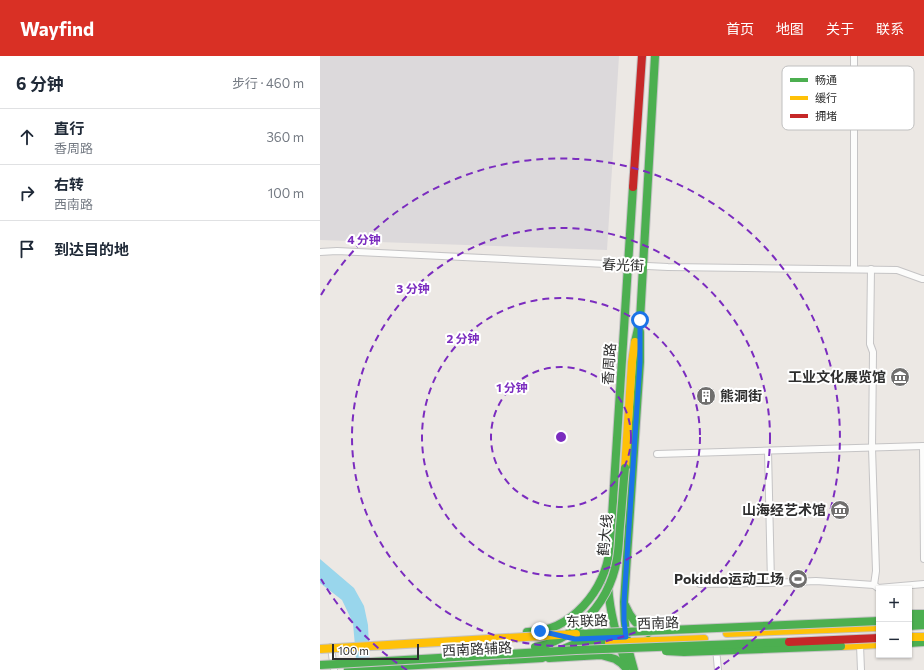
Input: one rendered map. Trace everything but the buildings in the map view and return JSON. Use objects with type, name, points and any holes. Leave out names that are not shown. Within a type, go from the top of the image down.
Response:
[{"type":"main road","name":"香周路","points":[[635,670],[624,638],[610,608],[608,578],[642,56]]},
{"type":"main road","name":"香周路","points":[[628,670],[624,638],[624,602],[640,362],[640,320],[655,56]]},
{"type":"main road","name":"鹤大线","points":[[333,659],[538,647],[547,645],[564,636],[589,617],[596,609],[607,590],[615,569],[625,468],[632,362],[640,320]]},
{"type":"main road","name":"鹤大线","points":[[540,631],[550,628],[567,619],[583,606],[591,597],[603,577],[610,548]]},
{"type":"main road","points":[[624,602],[627,610],[637,624],[655,639],[640,653],[635,670]]},
{"type":"main road","points":[[912,614],[924,614]]},
{"type":"main road","name":"东联路","points":[[320,648],[567,635],[624,638],[876,617]]},
{"type":"main road","points":[[912,620],[924,620]]},
{"type":"main road","points":[[912,626],[924,625]]},
{"type":"main road","name":"西南路","points":[[655,639],[876,627]]},
{"type":"main road","points":[[540,631],[542,658],[601,655],[608,656],[619,661],[628,670]]},
{"type":"main road","points":[[320,644],[540,631],[575,642]]},
{"type":"main road","points":[[912,632],[924,631]]},
{"type":"main road","name":"西南路","points":[[624,638],[716,639],[876,633]]},
{"type":"main road","points":[[912,637],[924,637]]},
{"type":"main road","name":"西南路辅路","points":[[327,670],[542,658],[575,642],[624,638]]},
{"type":"main road","name":"东联路","points":[[320,665],[568,650],[876,638]]},
{"type":"main road","points":[[912,643],[924,642]]},
{"type":"main road","points":[[320,648],[330,643]]},
{"type":"main road","points":[[634,648],[684,652],[876,644]]},
{"type":"main road","points":[[320,660],[333,659]]},
{"type":"street","points":[[854,130],[854,269]]},
{"type":"street","name":"春光街","points":[[320,252],[337,251],[668,268],[897,270],[924,279]]},
{"type":"street","points":[[871,269],[870,344],[872,352],[872,448],[876,571],[874,585]]},
{"type":"street","points":[[657,454],[923,446],[924,559]]},
{"type":"street","points":[[768,451],[771,583]]},
{"type":"street","points":[[700,584],[816,581],[874,585],[878,588],[924,584]]},
{"type":"street","points":[[716,639],[718,670]]},
{"type":"street","points":[[330,643],[334,670]]},
{"type":"street","points":[[860,645],[861,670]]},
{"type":"shaded area","points":[[320,56],[619,56],[607,250],[320,240]]},
{"type":"water","points":[[320,559],[354,588],[364,606],[368,625],[370,670],[357,670],[353,623],[342,600],[320,583]]},
{"type":"traffic: fast","points":[[635,342],[640,320],[655,56]]},
{"type":"traffic: fast","points":[[527,632],[543,630],[558,625],[584,606],[601,579],[607,564],[610,548],[633,187]]},
{"type":"traffic: fast","points":[[634,670],[626,636],[624,602],[640,362],[640,332]]},
{"type":"traffic: fast","points":[[535,647],[555,641],[572,631],[583,622],[601,601],[613,577],[618,555],[625,468]]},
{"type":"traffic: fast","points":[[608,586],[614,627],[627,666]]},
{"type":"traffic: fast","points":[[625,605],[634,621],[648,633]]},
{"type":"traffic: fast","points":[[912,614],[924,614]]},
{"type":"traffic: fast","points":[[912,620],[924,620]]},
{"type":"traffic: fast","points":[[576,634],[876,621]]},
{"type":"traffic: fast","points":[[912,626],[924,625]]},
{"type":"traffic: fast","points":[[320,665],[576,650],[789,642]]},
{"type":"traffic: fast","points":[[912,643],[924,642]]},
{"type":"traffic: fast","points":[[348,669],[542,658],[575,644],[609,643]]},
{"type":"traffic: fast","points":[[666,651],[684,652],[841,646]]},
{"type":"traffic: fast","points":[[549,658],[601,655],[615,659],[626,668]]},
{"type":"traffic: slow","points":[[625,468],[632,362],[635,342]]},
{"type":"traffic: slow","points":[[727,633],[876,627]]},
{"type":"traffic: slow","points":[[320,649],[576,634]]},
{"type":"traffic: slow","points":[[912,637],[924,637]]},
{"type":"traffic: slow","points":[[609,643],[704,639]]},
{"type":"traffic: slow","points":[[841,646],[876,644]]},
{"type":"traffic: jam","points":[[633,187],[642,56]]},
{"type":"traffic: jam","points":[[789,642],[876,638]]},
{"type":"place","name":"工业文化展览馆","points":[[900,377]]},
{"type":"place","name":"熊洞街","points":[[706,396]]},
{"type":"place","name":"山海经艺术馆","points":[[840,510]]},
{"type":"place","name":"Pokiddo运动工场","points":[[798,579]]},
{"type":"route","points":[[540,631],[575,639],[626,637],[624,602],[640,362],[640,320]]}]
